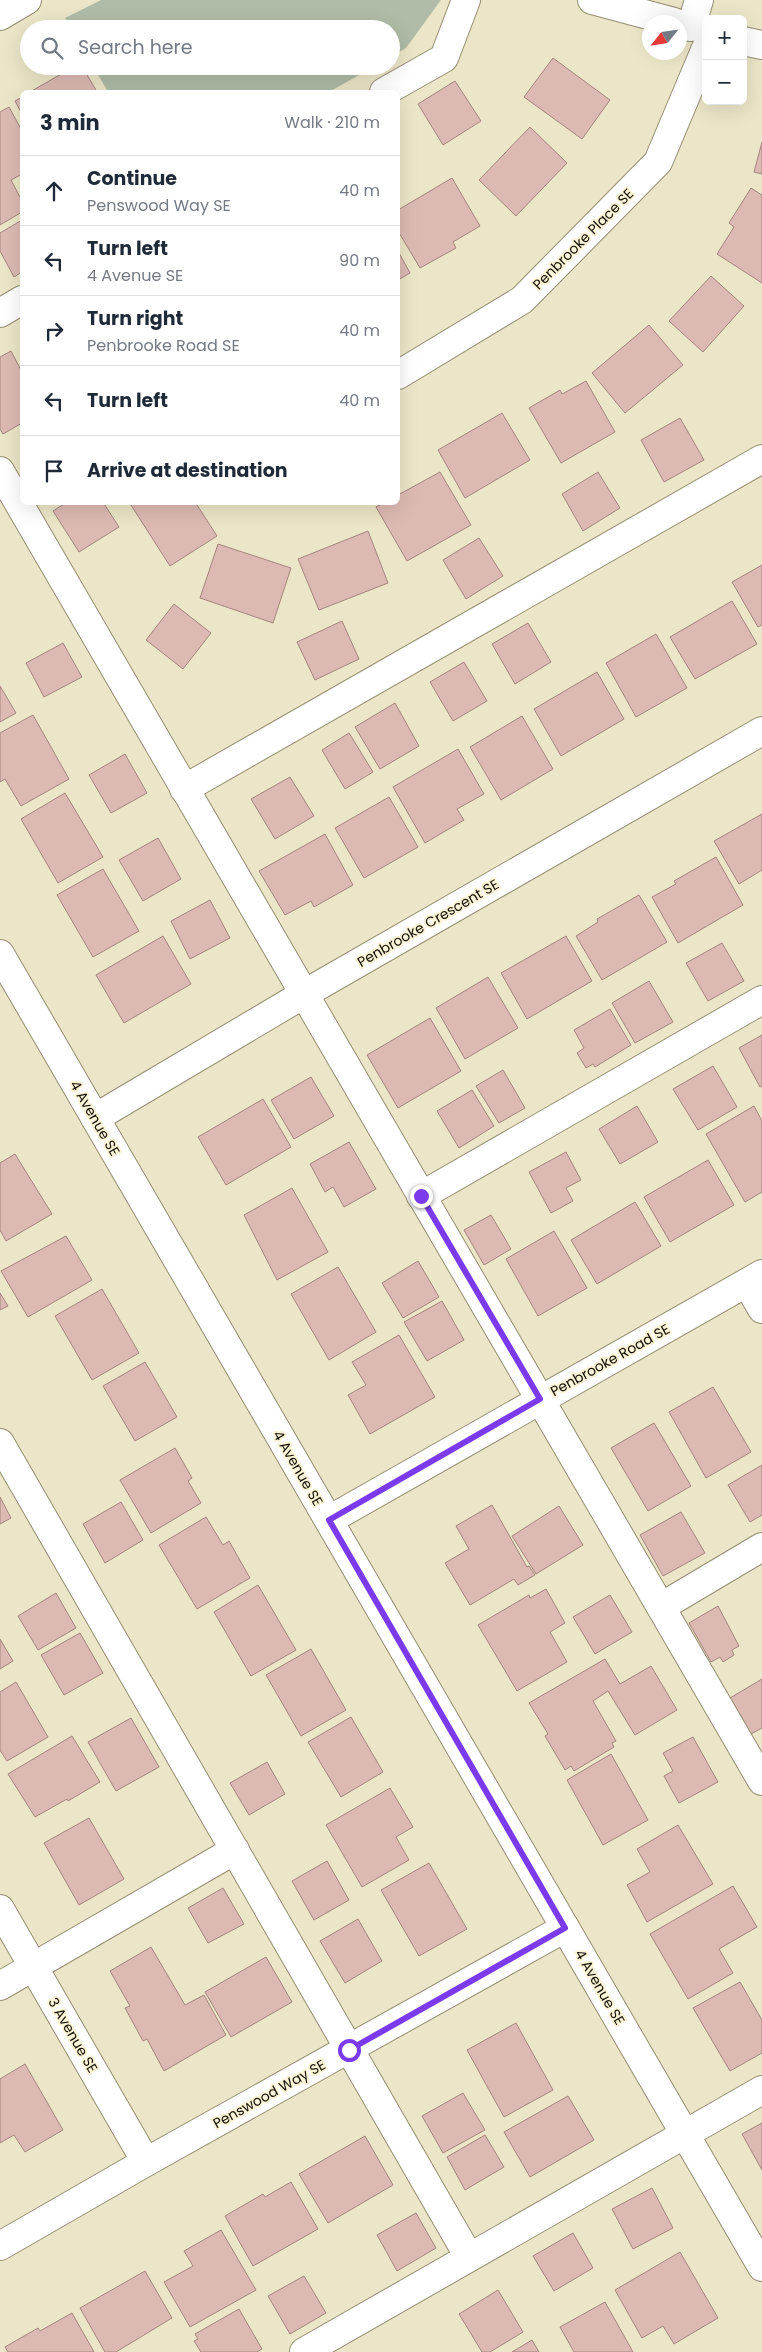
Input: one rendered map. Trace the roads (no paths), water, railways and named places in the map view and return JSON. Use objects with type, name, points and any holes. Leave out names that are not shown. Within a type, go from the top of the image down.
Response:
[{"type":"street","points":[[0,16],[27,0]]},
{"type":"street","points":[[388,90],[444,58],[466,0]]},
{"type":"street","points":[[592,0],[691,30]]},
{"type":"street","name":"Penbrooke Place SE","points":[[400,374],[522,300],[658,162],[699,0]]},
{"type":"street","points":[[747,41],[762,45]]},
{"type":"street","points":[[0,313],[20,301]]},
{"type":"street","points":[[184,789],[762,459]]},
{"type":"street","points":[[0,471],[762,1781]]},
{"type":"street","name":"Penbrooke Crescent SE","points":[[95,1118],[304,994],[762,731]]},
{"type":"street","name":"4 Avenue SE","points":[[0,954],[762,2267]]},
{"type":"street","points":[[421,1196],[762,1000]]},
{"type":"street","points":[[755,1279],[762,1308]]},
{"type":"street","name":"Penbrooke Road SE","points":[[329,1520],[755,1279]]},
{"type":"street","points":[[0,1443],[469,2257]]},
{"type":"street","points":[[661,1607],[762,1547]]},
{"type":"street","points":[[0,1986],[235,1850]]},
{"type":"street","name":"3 Avenue SE","points":[[0,1909],[146,2162]]},
{"type":"street","name":"Penswood Way SE","points":[[0,2246],[146,2162],[565,1928]]},
{"type":"street","points":[[304,2352],[762,2090]]}]
